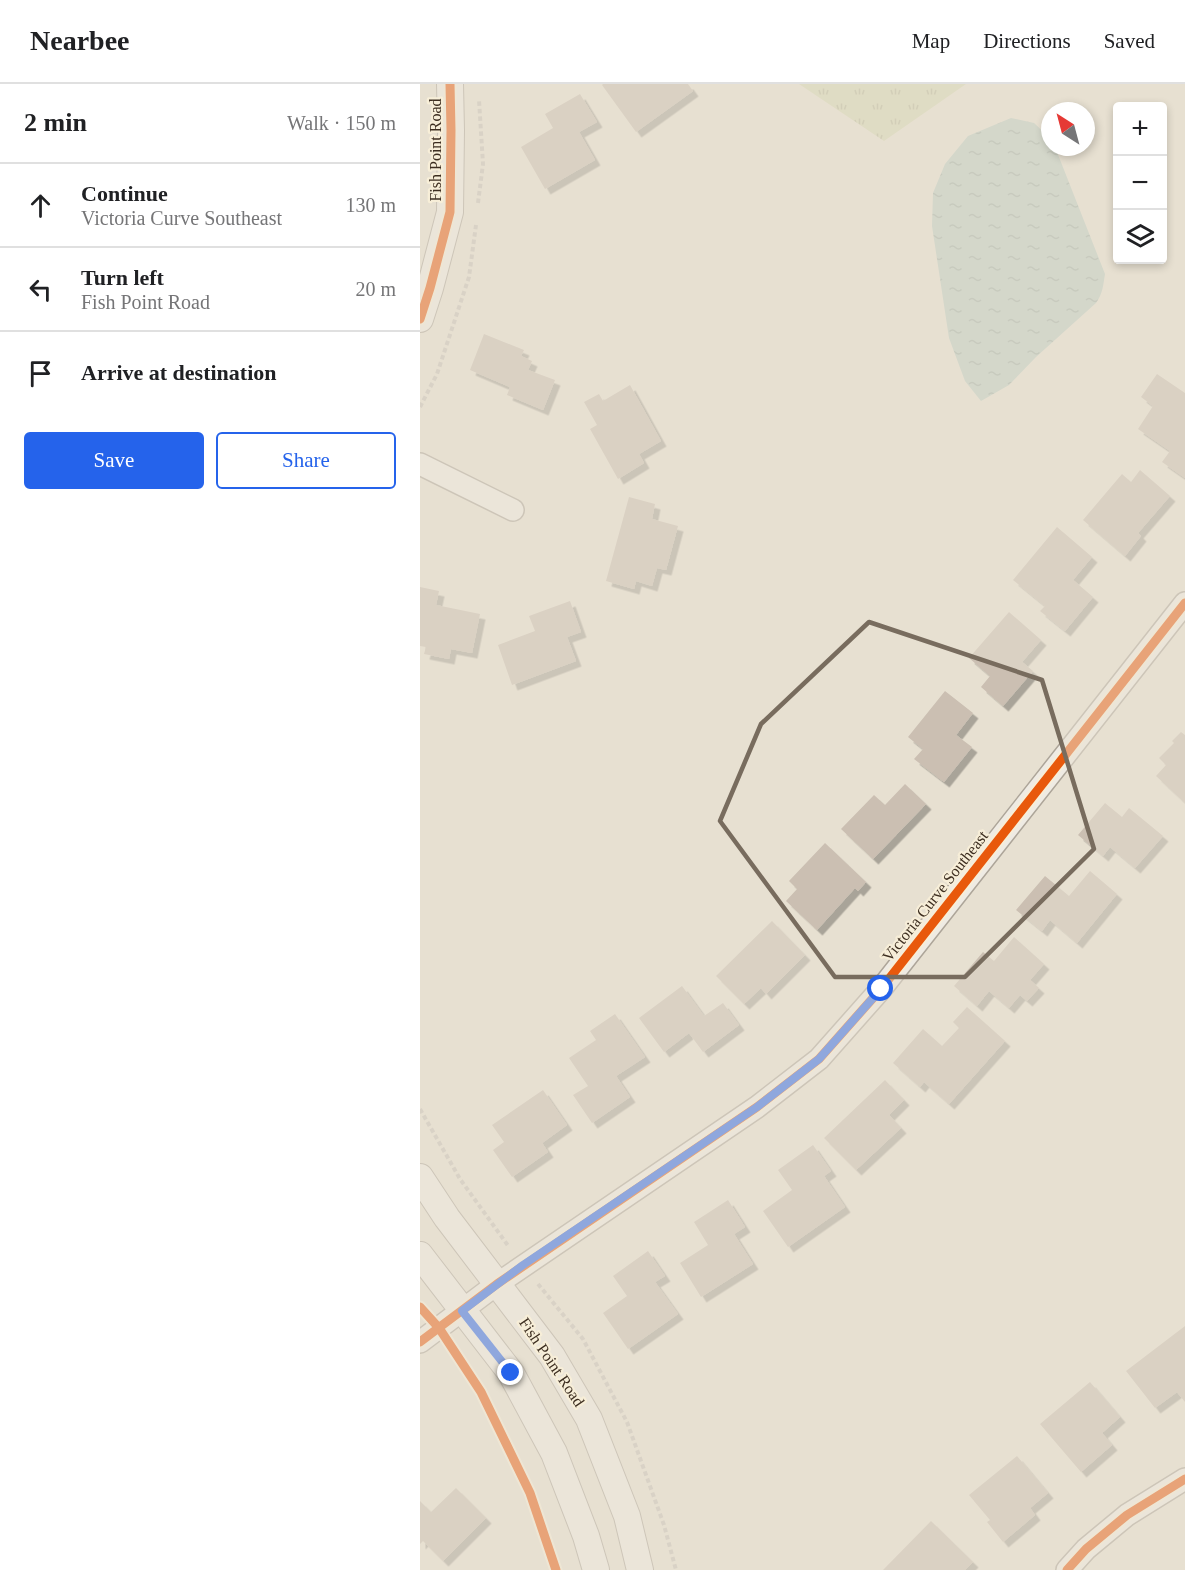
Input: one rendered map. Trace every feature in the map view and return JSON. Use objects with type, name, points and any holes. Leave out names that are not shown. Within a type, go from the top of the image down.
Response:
[{"type":"street","name":"Fish Point Road","points":[[420,320],[450,212],[450,84]]},
{"type":"street","points":[[420,464],[513,510]]},
{"type":"street","name":"Victoria Curve Southeast","points":[[420,1342],[497,1284],[757,1107],[819,1059],[881,989],[1185,603]]},
{"type":"street","name":"Fish Point Road","points":[[420,1177],[447,1218],[552,1356],[589,1419],[627,1516],[640,1570]]},
{"type":"street","points":[[420,1255],[511,1373],[555,1453],[586,1536],[596,1570]]},
{"type":"street","points":[[1067,1570],[1086,1549],[1127,1515],[1185,1479]]},
{"type":"highlighted area","points":[[869,622],[1042,680],[1094,849],[965,977],[835,977],[720,821],[761,724]]},
{"type":"green space","points":[[799,84],[966,84],[884,141]]},
{"type":"water","points":[[1011,118],[1034,123],[1041,130],[1041,156],[1059,156],[1105,274],[1101,293],[1096,303],[1036,357],[1009,385],[981,401],[965,381],[949,338],[932,226],[933,193],[945,164],[968,136]]},
{"type":"building","points":[[603,84],[688,84],[693,91],[636,132]]},
{"type":"building","points":[[580,94],[597,122],[579,132],[595,160],[545,189],[521,147],[553,128],[545,114]]},
{"type":"building","points":[[484,334],[524,350],[521,356],[532,361],[528,370],[555,380],[543,410],[507,395],[510,387],[470,370]]},
{"type":"building","points":[[1157,374],[1185,393],[1185,478],[1162,462],[1170,451],[1138,429],[1153,406],[1141,397]]},
{"type":"building","points":[[630,385],[661,441],[639,454],[644,463],[618,479],[590,429],[597,425],[584,402],[599,394],[603,401]]},
{"type":"building","points":[[1140,470],[1170,496],[1138,533],[1141,536],[1125,556],[1083,520],[1122,474],[1131,482]]},
{"type":"building","points":[[629,497],[655,504],[652,519],[678,526],[666,570],[657,568],[652,586],[636,581],[634,589],[606,581]]},
{"type":"building","points":[[1057,527],[1092,557],[1073,580],[1093,597],[1065,631],[1040,611],[1045,606],[1013,580]]},
{"type":"building","points":[[420,587],[439,591],[436,605],[480,614],[472,653],[451,649],[449,659],[424,654],[426,647],[420,646]]},
{"type":"building","points":[[570,601],[581,632],[567,637],[576,661],[512,685],[498,645],[535,631],[529,616]]},
{"type":"building","points":[[1009,612],[1041,640],[1022,662],[1033,671],[1003,706],[981,687],[990,676],[969,658]]},
{"type":"building","points":[[945,691],[973,713],[956,735],[972,747],[944,782],[914,759],[923,749],[908,737]]},
{"type":"building","points":[[1181,732],[1185,735],[1185,803],[1156,776],[1166,765],[1159,758]]},
{"type":"building","points":[[905,784],[926,804],[873,859],[841,829],[874,795],[885,805]]},
{"type":"building","points":[[1105,803],[1122,817],[1129,808],[1163,836],[1135,868],[1110,847],[1103,856],[1078,835]]},
{"type":"building","points":[[825,843],[866,882],[858,891],[855,888],[817,930],[786,901],[797,889],[789,881]]},
{"type":"building","points":[[1090,871],[1117,894],[1077,943],[1050,920],[1042,931],[1016,910],[1045,876],[1069,896]]},
{"type":"building","points":[[772,921],[805,955],[766,994],[761,988],[744,1004],[716,976]]},
{"type":"building","points":[[1014,937],[1044,964],[1030,980],[1039,988],[1027,1001],[1020,995],[1009,1008],[989,991],[977,1006],[954,986],[983,952],[994,961]]},
{"type":"building","points":[[682,986],[704,1016],[723,1003],[739,1025],[703,1052],[689,1033],[664,1052],[639,1018]]},
{"type":"building","points":[[967,1007],[1005,1041],[949,1104],[924,1082],[920,1087],[893,1063],[923,1029],[942,1046],[959,1028],[953,1022]]},
{"type":"building","points":[[615,1014],[645,1057],[616,1076],[630,1097],[592,1123],[573,1095],[588,1086],[569,1058],[596,1040],[590,1031]]},
{"type":"building","points":[[885,1080],[904,1100],[889,1115],[901,1128],[856,1170],[824,1138]]},
{"type":"building","points":[[543,1090],[567,1125],[542,1143],[548,1152],[512,1177],[493,1150],[504,1142],[492,1125]]},
{"type":"building","points":[[813,1145],[831,1171],[824,1176],[845,1207],[788,1247],[763,1211],[792,1190],[778,1170]]},
{"type":"building","points":[[728,1200],[745,1227],[734,1234],[753,1264],[701,1297],[680,1263],[708,1245],[694,1222]]},
{"type":"building","points":[[648,1251],[665,1276],[655,1282],[678,1314],[628,1349],[603,1313],[627,1296],[613,1276]]},
{"type":"building","points":[[1185,1326],[1185,1402],[1177,1392],[1155,1408],[1126,1371]]},
{"type":"building","points":[[1090,1382],[1120,1417],[1102,1433],[1112,1445],[1081,1472],[1040,1424]]},
{"type":"building","points":[[1017,1456],[1048,1493],[1030,1508],[1035,1515],[1003,1542],[987,1522],[990,1520],[969,1495]]},
{"type":"building","points":[[456,1488],[486,1518],[443,1561],[423,1541],[420,1544],[420,1501],[431,1512]]},
{"type":"building","points":[[931,1521],[973,1562],[965,1570],[883,1570]]},
{"type":"cycle path","points":[[420,319],[450,212],[450,84]]},
{"type":"cycle path","points":[[420,1342],[497,1284],[757,1107],[819,1059],[881,989],[1185,603]]},
{"type":"cycle path","points":[[420,1307],[439,1328],[481,1392],[530,1493],[556,1570]]},
{"type":"cycle path","points":[[1067,1570],[1086,1549],[1127,1515],[1185,1479]]},
{"type":"route","points":[[511,1373],[462,1311],[523,1265],[757,1107],[819,1059],[881,989]]}]
